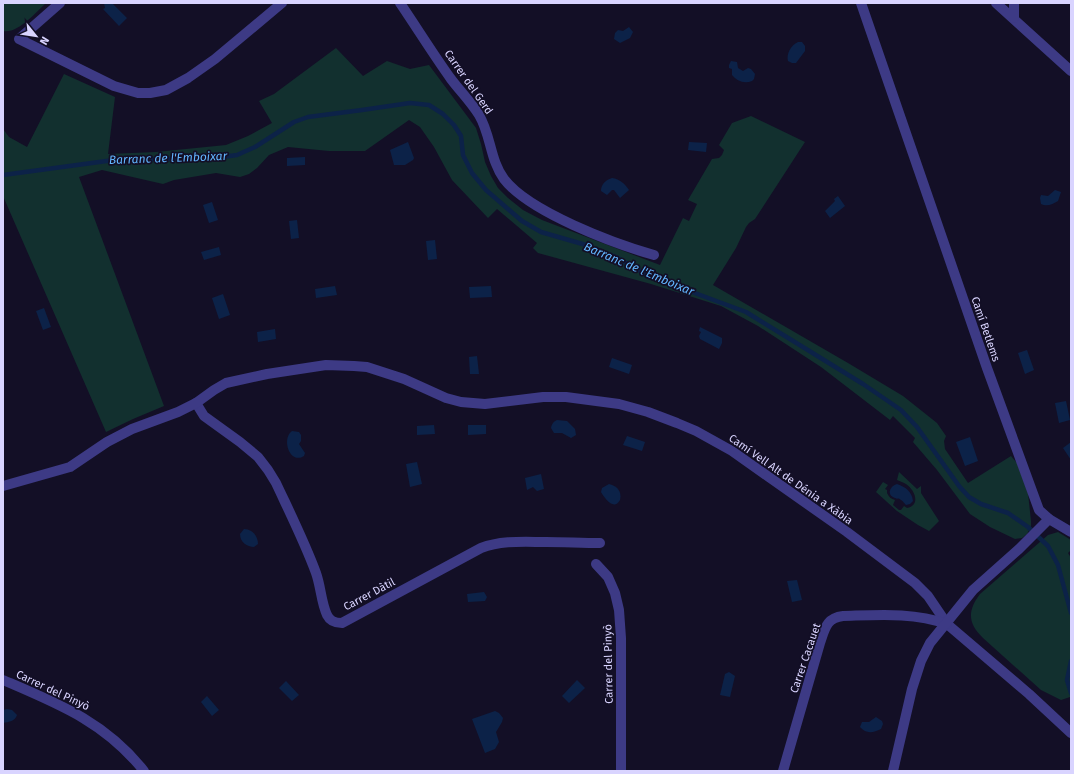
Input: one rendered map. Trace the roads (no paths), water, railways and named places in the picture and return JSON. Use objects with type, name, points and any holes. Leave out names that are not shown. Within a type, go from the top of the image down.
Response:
[{"type":"street","points":[[60,3],[19,39],[114,86],[138,93],[150,94],[166,90],[188,78],[215,59],[282,3]]},
{"type":"street","name":"Carrer del Gerd","points":[[400,3],[451,78],[480,117],[487,132],[495,163],[509,185],[531,202],[562,220],[630,249],[654,255]]},
{"type":"street","name":"Camí Betlems","points":[[860,3],[990,375],[1039,510],[1049,519]]},
{"type":"street","points":[[996,3],[1071,71]]},
{"type":"street","points":[[1014,3],[1014,18]]},
{"type":"street","name":"Camí Vell Alt de Dénia a Xàbia","points":[[3,486],[70,467],[107,442],[132,429],[178,412],[196,403],[220,386],[239,380],[326,365],[367,367],[392,375],[446,398],[461,402],[485,404],[543,397],[566,397],[619,404],[648,412],[696,431],[732,451],[819,512],[915,583],[928,596],[947,624],[1029,694],[1071,733]]},
{"type":"street","name":"Carrer Dàtil","points":[[196,403],[204,416],[258,457],[268,470],[279,490],[316,573],[327,615],[331,621],[336,623],[342,622],[481,548],[490,545],[526,542],[600,543]]},
{"type":"street","points":[[893,771],[912,689],[921,661],[930,643],[947,624],[972,590],[1019,549],[1049,519],[1071,532]]},
{"type":"street","name":"Carrer del Pinyò","points":[[596,564],[608,577],[615,593],[619,610],[621,638],[621,771]]},
{"type":"street","name":"Carrer Cacauet","points":[[783,771],[820,643],[831,620],[834,617],[910,615],[936,620],[947,624]]},
{"type":"street","name":"Carrer del Pinyò","points":[[3,680],[53,701],[85,718],[111,737],[136,767],[144,771]]},
{"type":"water","points":[[104,3],[112,3],[127,18],[119,26],[103,9],[105,8]]},
{"type":"water","points":[[629,27],[633,32],[630,38],[620,43],[614,39],[615,33],[618,30],[623,31]]},
{"type":"water","points":[[798,42],[802,42],[805,46],[805,51],[796,63],[792,63],[788,61],[788,53],[791,47]]},
{"type":"water","points":[[731,61],[737,62],[738,68],[743,71],[748,68],[751,69],[755,74],[754,79],[746,82],[736,79],[732,75],[732,69],[729,68]]},
{"type":"water","points":[[408,142],[414,158],[413,160],[405,165],[394,165],[390,150]]},
{"type":"water","points":[[689,142],[707,143],[706,152],[688,150]]},
{"type":"water","points":[[305,157],[305,165],[287,166],[287,158]]},
{"type":"water","points":[[612,178],[622,182],[629,190],[620,198],[614,190],[607,195],[601,191],[604,183]]},
{"type":"water","points":[[1055,190],[1061,192],[1058,201],[1048,205],[1041,204],[1041,195],[1048,196]]},
{"type":"water","points":[[838,196],[845,206],[830,218],[825,211]]},
{"type":"water","points":[[212,202],[218,220],[209,223],[203,205]]},
{"type":"water","points":[[297,220],[299,238],[291,239],[289,221]]},
{"type":"water","points":[[435,240],[437,259],[428,260],[426,241]]},
{"type":"water","points":[[219,247],[221,255],[204,260],[201,252]]},
{"type":"water","points":[[335,286],[337,295],[316,298],[315,289]]},
{"type":"water","points":[[491,286],[492,297],[470,298],[469,287]]},
{"type":"water","points":[[223,294],[230,315],[219,319],[212,298]]},
{"type":"water","points":[[44,308],[51,327],[43,330],[36,311]]},
{"type":"water","points":[[700,327],[722,338],[722,343],[719,349],[700,339]]},
{"type":"water","points":[[275,329],[276,339],[258,342],[257,332]]},
{"type":"water","points":[[1027,350],[1034,370],[1025,374],[1018,353]]},
{"type":"water","points":[[477,356],[479,374],[470,374],[469,357]]},
{"type":"water","points":[[612,358],[632,365],[629,374],[609,367]]},
{"type":"water","points":[[1066,401],[1070,420],[1059,423],[1055,403]]},
{"type":"water","points":[[557,420],[567,421],[575,429],[576,435],[571,438],[562,433],[554,433],[551,428],[553,423]]},
{"type":"water","points":[[434,425],[435,434],[417,435],[417,426]]},
{"type":"water","points":[[468,425],[486,425],[486,434],[468,435]]},
{"type":"water","points":[[292,431],[299,432],[301,435],[301,441],[299,444],[305,453],[304,456],[299,458],[291,454],[287,445],[287,440]]},
{"type":"water","points":[[627,436],[645,442],[642,451],[623,445]]},
{"type":"water","points":[[970,437],[978,461],[965,466],[956,442]]},
{"type":"water","points":[[1071,442],[1071,460],[1063,448]]},
{"type":"water","points":[[417,462],[422,484],[410,487],[406,464]]},
{"type":"water","points":[[541,474],[544,489],[537,491],[533,487],[527,490],[525,478]]},
{"type":"water","points":[[609,484],[617,488],[620,492],[620,500],[618,503],[610,503],[601,492],[602,488]]},
{"type":"water","points":[[897,484],[906,488],[910,492],[913,501],[910,504],[906,505],[901,500],[892,497],[890,491],[892,487]]},
{"type":"water","points":[[244,529],[250,530],[256,536],[258,544],[254,547],[246,545],[241,539],[240,534]]},
{"type":"water","points":[[797,580],[802,600],[792,602],[787,581]]},
{"type":"water","points":[[484,592],[487,597],[485,601],[468,602],[467,594]]},
{"type":"water","points":[[729,672],[735,676],[730,697],[720,695],[725,674]]},
{"type":"water","points":[[577,680],[585,688],[569,703],[562,696]]},
{"type":"water","points":[[286,681],[299,695],[292,701],[279,688]]},
{"type":"water","points":[[207,696],[219,710],[212,716],[201,702]]},
{"type":"water","points":[[3,710],[12,710],[17,715],[10,722],[3,723]]},
{"type":"water","points":[[495,711],[503,718],[496,732],[499,742],[495,749],[485,753],[472,719]]},
{"type":"water","points":[[876,717],[882,721],[883,724],[881,729],[870,732],[865,731],[860,727],[862,722],[869,722]]},
{"type":"waterway","name":"Barranc de l'Emboixar","points":[[3,175],[114,160],[215,158],[237,155],[255,147],[294,122],[308,117],[410,103],[429,105],[443,114],[454,125],[461,136],[463,155],[472,173],[486,190],[522,221],[541,232],[586,245],[616,257],[649,276],[746,312],[863,384],[901,410],[917,427],[959,486],[969,497],[981,504],[1008,513],[1028,527],[1048,546],[1058,565],[1071,613]]},
{"type":"waterway","name":"Barranc de l'Emboixar","points":[[1071,661],[1067,680],[1071,693]]}]
